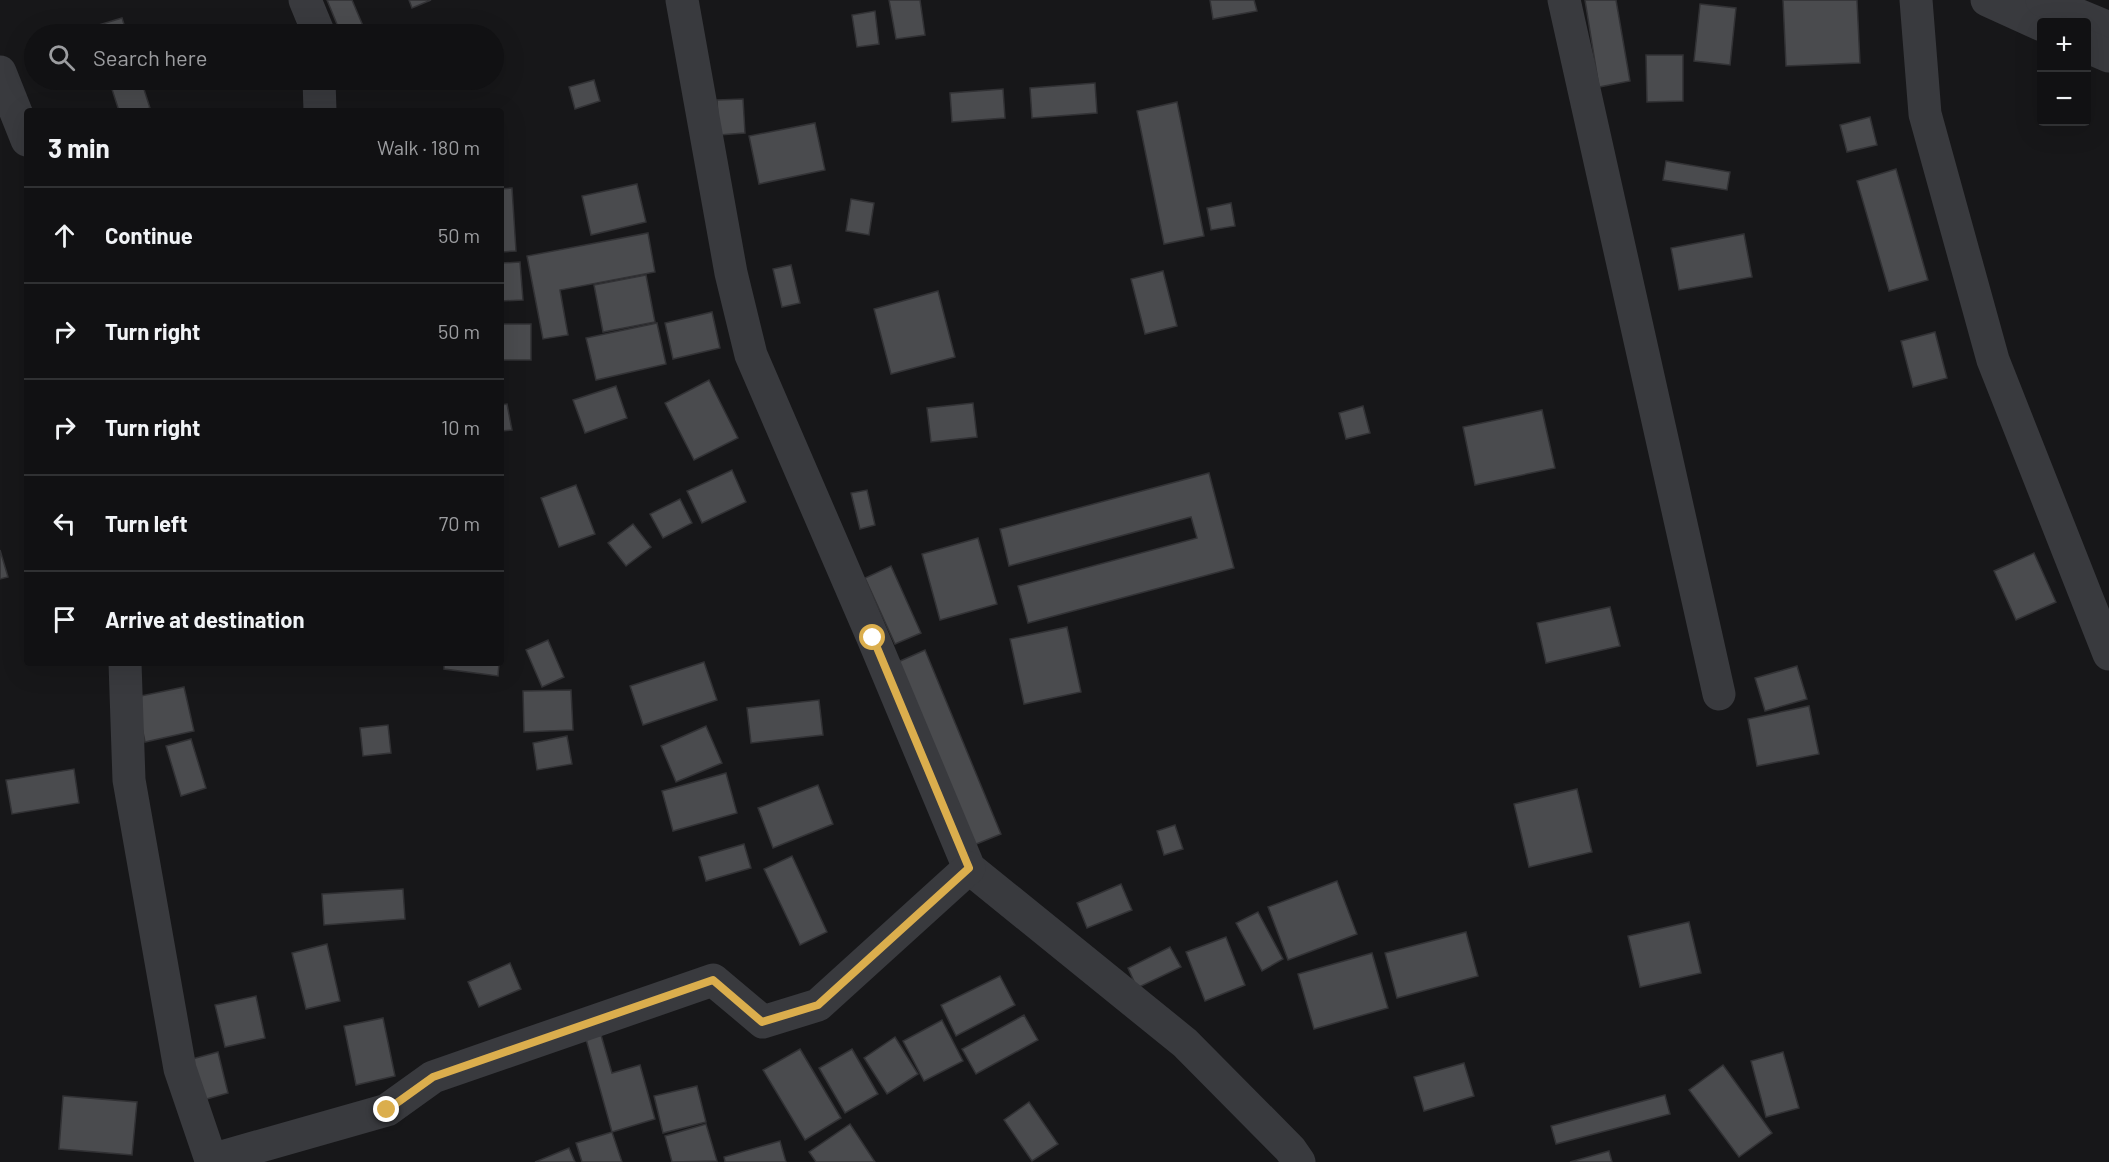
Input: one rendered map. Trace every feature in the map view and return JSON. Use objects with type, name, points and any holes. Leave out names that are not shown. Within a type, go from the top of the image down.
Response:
[{"type":"street","points":[[305,0],[315,24]]},
{"type":"street","points":[[682,0],[731,273],[751,355],[869,627],[969,868],[1185,1043],[1287,1158]]},
{"type":"street","points":[[1564,0],[1719,694]]},
{"type":"street","points":[[1916,0],[1925,114],[1993,360],[2109,654]]},
{"type":"street","points":[[1987,0],[2037,23]]},
{"type":"street","points":[[2042,0],[2109,28]]},
{"type":"street","points":[[2091,48],[2109,56]]},
{"type":"street","points":[[0,72],[24,132]]},
{"type":"street","points":[[319,90],[320,108]]},
{"type":"street","points":[[125,666],[131,792],[180,1068],[212,1160],[387,1110],[433,1077],[713,980],[762,1022],[818,1005],[969,868]]},
{"type":"building","points":[[327,0],[352,0],[362,24],[337,24]]},
{"type":"building","points":[[409,0],[431,0],[412,8]]},
{"type":"building","points":[[889,0],[920,0],[925,35],[896,39]]},
{"type":"building","points":[[1210,0],[1254,0],[1257,11],[1213,19]]},
{"type":"building","points":[[1585,0],[1616,0],[1630,81],[1599,87]]},
{"type":"building","points":[[1783,0],[1857,0],[1860,63],[1786,66]]},
{"type":"building","points":[[1700,4],[1736,8],[1730,65],[1694,61]]},
{"type":"building","points":[[875,11],[879,44],[857,47],[852,15]]},
{"type":"building","points":[[122,18],[124,24],[102,24]]},
{"type":"building","points":[[1646,55],[1683,55],[1683,101],[1647,102]]},
{"type":"building","points":[[594,80],[600,101],[575,109],[569,87]]},
{"type":"building","points":[[1095,83],[1097,113],[1032,118],[1030,88]]},
{"type":"building","points":[[1003,89],[1005,118],[952,122],[950,93]]},
{"type":"building","points":[[112,90],[144,90],[150,108],[118,108]]},
{"type":"building","points":[[743,99],[745,133],[719,135],[717,100]]},
{"type":"building","points":[[1177,102],[1204,236],[1164,244],[1137,111]]},
{"type":"building","points":[[1870,117],[1877,145],[1847,152],[1840,125]]},
{"type":"building","points":[[815,123],[825,170],[759,184],[749,136]]},
{"type":"building","points":[[1666,161],[1730,172],[1727,190],[1663,180]]},
{"type":"building","points":[[1896,169],[1928,280],[1889,291],[1857,181]]},
{"type":"building","points":[[637,184],[646,222],[591,235],[582,196]]},
{"type":"building","points":[[512,188],[516,251],[504,252],[504,189]]},
{"type":"building","points":[[851,199],[874,203],[869,235],[846,231]]},
{"type":"building","points":[[1231,203],[1235,226],[1211,230],[1207,208]]},
{"type":"building","points":[[648,233],[655,272],[560,290],[568,335],[543,339],[527,256]]},
{"type":"building","points":[[1744,234],[1752,277],[1679,290],[1671,248]]},
{"type":"building","points":[[520,262],[523,300],[504,301],[504,263]]},
{"type":"building","points":[[791,265],[800,303],[782,307],[773,269]]},
{"type":"building","points":[[1163,271],[1177,326],[1145,334],[1131,279]]},
{"type":"building","points":[[646,275],[655,322],[603,332],[594,285]]},
{"type":"building","points":[[938,291],[955,357],[891,374],[874,309]]},
{"type":"building","points":[[712,312],[720,348],[673,359],[665,323]]},
{"type":"building","points":[[657,323],[666,364],[596,380],[586,338]]},
{"type":"building","points":[[504,324],[531,324],[531,360],[504,360]]},
{"type":"building","points":[[1935,332],[1947,378],[1913,387],[1901,341]]},
{"type":"building","points":[[709,380],[738,438],[694,460],[665,403]]},
{"type":"building","points":[[616,386],[627,418],[585,433],[573,400]]},
{"type":"building","points":[[973,403],[977,437],[931,442],[927,408]]},
{"type":"building","points":[[504,404],[507,404],[512,430],[504,431]]},
{"type":"building","points":[[1363,406],[1370,433],[1346,439],[1339,413]]},
{"type":"building","points":[[1542,410],[1555,468],[1475,485],[1463,427]]},
{"type":"building","points":[[732,470],[746,502],[702,523],[687,491]]},
{"type":"building","points":[[1209,473],[1234,568],[1028,623],[1018,586],[1197,538],[1191,517],[1009,566],[1000,529]]},
{"type":"building","points":[[576,485],[595,534],[559,547],[541,498]]},
{"type":"building","points":[[867,490],[875,525],[860,529],[851,493]]},
{"type":"building","points":[[680,499],[692,523],[663,538],[650,514]]},
{"type":"building","points":[[633,524],[651,547],[626,566],[608,543]]},
{"type":"building","points":[[978,538],[997,604],[940,620],[922,554]]},
{"type":"building","points":[[0,550],[8,577],[0,579]]},
{"type":"building","points":[[2034,553],[2056,602],[2016,620],[1994,571]]},
{"type":"building","points":[[891,566],[921,633],[895,644],[865,578]]},
{"type":"building","points":[[1610,607],[1620,646],[1546,663],[1537,623]]},
{"type":"building","points":[[1067,627],[1081,692],[1024,704],[1010,639]]},
{"type":"building","points":[[548,640],[564,677],[542,687],[526,650]]},
{"type":"building","points":[[925,650],[1001,834],[974,845],[898,662]]},
{"type":"building","points":[[704,662],[717,700],[643,725],[630,686]]},
{"type":"building","points":[[444,666],[499,666],[498,676],[444,669]]},
{"type":"building","points":[[1797,666],[1807,699],[1765,711],[1755,678]]},
{"type":"building","points":[[184,687],[194,731],[145,742],[136,697]]},
{"type":"building","points":[[571,690],[573,730],[524,732],[523,691]]},
{"type":"building","points":[[819,700],[823,735],[751,743],[747,708]]},
{"type":"building","points":[[1809,706],[1819,754],[1757,766],[1748,719]]},
{"type":"building","points":[[388,725],[391,753],[363,756],[360,728]]},
{"type":"building","points":[[706,726],[722,763],[676,782],[661,746]]},
{"type":"building","points":[[567,736],[572,764],[537,770],[533,743]]},
{"type":"building","points":[[191,739],[206,788],[181,796],[166,746]]},
{"type":"building","points":[[74,769],[79,803],[12,814],[6,780]]},
{"type":"building","points":[[726,773],[737,813],[673,831],[662,791]]},
{"type":"building","points":[[818,785],[833,824],[773,848],[758,808]]},
{"type":"building","points":[[1577,789],[1592,852],[1529,867],[1514,804]]},
{"type":"building","points":[[1175,825],[1183,849],[1164,855],[1157,831]]},
{"type":"building","points":[[744,844],[751,868],[706,881],[699,857]]},
{"type":"building","points":[[792,856],[827,932],[800,945],[764,869]]},
{"type":"building","points":[[1337,881],[1357,934],[1288,960],[1268,907]]},
{"type":"building","points":[[1121,884],[1132,910],[1087,928],[1077,903]]},
{"type":"building","points":[[403,889],[405,919],[324,925],[322,894]]},
{"type":"building","points":[[1258,912],[1283,959],[1262,971],[1236,923]]},
{"type":"building","points":[[1689,922],[1701,973],[1640,987],[1628,936]]},
{"type":"building","points":[[1466,932],[1478,976],[1397,998],[1385,953]]},
{"type":"building","points":[[1226,937],[1245,985],[1205,1001],[1186,952]]},
{"type":"building","points":[[327,944],[340,1001],[306,1009],[292,953]]},
{"type":"building","points":[[1170,947],[1181,967],[1137,988],[1128,968]]},
{"type":"building","points":[[1372,953],[1388,1008],[1314,1029],[1298,974]]},
{"type":"building","points":[[510,963],[521,989],[479,1007],[468,982]]},
{"type":"building","points":[[1000,976],[1015,1005],[956,1036],[941,1005]]},
{"type":"building","points":[[256,996],[265,1038],[225,1047],[215,1005]]},
{"type":"building","points":[[1024,1015],[1038,1040],[976,1074],[962,1049]]},
{"type":"building","points":[[383,1018],[395,1076],[356,1085],[344,1026]]},
{"type":"building","points":[[942,1020],[963,1061],[924,1081],[903,1041]]},
{"type":"building","points":[[601,1035],[612,1073],[640,1065],[655,1119],[612,1132],[586,1039]]},
{"type":"building","points":[[895,1037],[918,1074],[887,1094],[864,1058]]},
{"type":"building","points":[[800,1049],[841,1118],[805,1140],[763,1070]]},
{"type":"building","points":[[852,1049],[878,1094],[845,1113],[819,1068]]},
{"type":"building","points":[[218,1052],[228,1093],[203,1100],[192,1059]]},
{"type":"building","points":[[1783,1052],[1799,1108],[1766,1117],[1751,1061]]},
{"type":"building","points":[[1464,1063],[1474,1096],[1424,1111],[1414,1077]]},
{"type":"building","points":[[1723,1065],[1772,1133],[1739,1157],[1689,1090]]},
{"type":"building","points":[[697,1086],[706,1122],[663,1133],[654,1096]]},
{"type":"building","points":[[1665,1095],[1670,1114],[1556,1144],[1551,1126]]},
{"type":"building","points":[[63,1096],[137,1102],[132,1155],[59,1149]]},
{"type":"building","points":[[1029,1102],[1058,1144],[1032,1161],[1004,1120]]},
{"type":"building","points":[[706,1124],[717,1161],[672,1162],[665,1136]]},
{"type":"building","points":[[850,1124],[875,1162],[816,1162],[809,1152]]},
{"type":"building","points":[[612,1132],[622,1162],[582,1162],[576,1143]]},
{"type":"building","points":[[780,1141],[786,1162],[725,1162],[724,1157]]},
{"type":"building","points":[[569,1148],[575,1162],[535,1162]]},
{"type":"building","points":[[1609,1151],[1612,1162],[1570,1162]]},
{"type":"route","points":[[387,1110],[433,1077],[713,980],[762,1022],[818,1005],[969,868],[873,638]]}]
